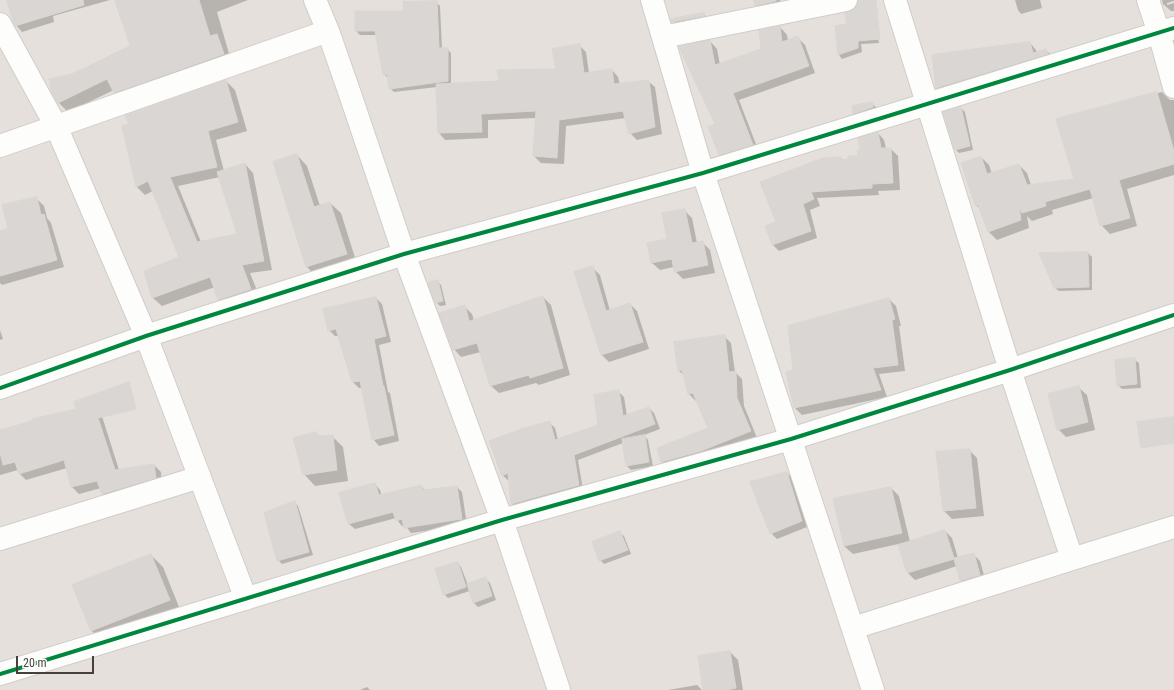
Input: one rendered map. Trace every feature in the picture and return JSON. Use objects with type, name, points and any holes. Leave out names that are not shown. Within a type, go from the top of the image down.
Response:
[{"type":"street","points":[[315,0],[328,31],[404,254],[502,520],[558,690]]},
{"type":"street","points":[[652,0],[703,173],[873,690]]},
{"type":"street","points":[[663,37],[846,0]]},
{"type":"street","points":[[895,0],[1010,370],[1072,559]]},
{"type":"street","points":[[1148,0],[1166,30],[1174,87]]},
{"type":"street","points":[[0,24],[56,126],[146,336],[246,599]]},
{"type":"street","points":[[0,388],[146,336],[404,254],[703,173],[1166,30]]},
{"type":"street","points":[[0,146],[328,31]]},
{"type":"street","points":[[0,674],[502,520],[791,439],[1010,370],[1174,315]]},
{"type":"street","points":[[0,539],[200,477]]},
{"type":"street","points":[[853,628],[1174,527]]},
{"type":"shaded area","points":[[0,0],[1174,0],[1174,690],[0,690]]},
{"type":"building","points":[[7,0],[83,0],[84,5],[15,26]]},
{"type":"building","points":[[115,0],[199,0],[210,36],[217,34],[224,54],[114,93],[107,79],[58,103],[52,93],[49,79],[72,74],[130,46]]},
{"type":"building","points":[[754,0],[776,0],[776,1],[755,6]]},
{"type":"building","points":[[858,0],[876,0],[880,39],[858,41],[858,48],[838,55],[835,26],[847,24],[845,13],[855,9],[858,4]]},
{"type":"building","points":[[437,1],[439,48],[448,48],[448,81],[389,89],[387,74],[383,75],[375,31],[355,31],[355,11],[404,11],[403,2]]},
{"type":"building","points":[[704,13],[705,16],[672,22],[671,19]]},
{"type":"building","points":[[780,26],[782,42],[798,36],[809,66],[733,93],[753,145],[719,155],[708,127],[715,124],[679,47],[710,40],[715,65],[761,49],[759,30]]},
{"type":"building","points":[[1030,42],[1033,53],[1046,49],[1048,54],[936,88],[932,55]]},
{"type":"building","points":[[580,44],[584,73],[612,69],[614,84],[649,80],[655,127],[629,134],[623,111],[559,120],[557,158],[533,156],[536,111],[481,114],[482,132],[438,133],[436,84],[499,81],[497,70],[556,69],[552,49]]},
{"type":"building","points":[[226,80],[238,122],[208,131],[217,167],[170,177],[197,242],[237,234],[217,172],[245,163],[264,261],[242,265],[251,289],[218,300],[210,277],[152,298],[144,271],[179,257],[148,181],[136,187],[122,126],[129,124],[125,116]]},
{"type":"building","points":[[1157,92],[1174,151],[1174,164],[1119,180],[1130,218],[1100,226],[1090,189],[1045,202],[1046,206],[1022,213],[1019,206],[1021,220],[988,232],[978,205],[975,205],[961,163],[981,156],[987,174],[1019,164],[1027,185],[1074,179],[1056,119]]},
{"type":"building","points":[[873,102],[873,107],[853,114],[852,106]]},
{"type":"building","points":[[961,107],[970,146],[955,150],[943,112]]},
{"type":"building","points":[[878,132],[881,148],[891,148],[893,183],[872,184],[872,188],[811,192],[814,199],[803,204],[811,231],[772,245],[765,226],[776,222],[760,182],[823,158],[841,157],[842,160],[848,159],[848,156],[858,156],[857,150],[860,150],[858,138]]},
{"type":"building","points":[[297,154],[314,207],[330,202],[347,254],[306,267],[273,162]]},
{"type":"building","points":[[37,197],[41,215],[44,214],[57,260],[0,276],[0,231],[8,228],[2,205]]},
{"type":"building","points":[[685,209],[692,243],[703,241],[708,265],[674,272],[672,259],[651,263],[647,243],[667,239],[662,213]]},
{"type":"building","points":[[1088,252],[1089,287],[1054,288],[1039,253]]},
{"type":"building","points":[[593,266],[606,311],[630,303],[643,342],[601,355],[574,272]]},
{"type":"building","points":[[438,280],[443,301],[435,303],[428,283]]},
{"type":"building","points":[[543,296],[563,368],[530,378],[529,375],[490,386],[477,343],[453,350],[439,313],[465,305],[469,321]]},
{"type":"building","points":[[376,297],[386,336],[374,339],[394,435],[372,440],[360,381],[352,382],[336,329],[328,331],[323,309]]},
{"type":"building","points":[[889,298],[895,319],[892,320],[898,365],[873,368],[881,390],[794,408],[786,372],[793,370],[788,326]]},
{"type":"building","points":[[725,335],[729,372],[736,371],[737,398],[751,431],[701,451],[661,462],[657,448],[708,428],[693,393],[688,394],[682,370],[678,371],[674,342]]},
{"type":"building","points":[[1135,358],[1137,384],[1117,386],[1115,360]]},
{"type":"building","points":[[129,382],[136,409],[98,418],[115,470],[154,464],[156,478],[102,494],[97,481],[71,487],[64,460],[19,474],[15,462],[3,465],[0,453],[0,430],[32,421],[32,419],[76,409],[74,402]]},
{"type":"building","points":[[1079,386],[1088,422],[1057,430],[1048,394]]},
{"type":"building","points":[[619,390],[623,416],[649,407],[655,424],[574,455],[579,485],[511,504],[508,473],[502,476],[489,441],[524,428],[550,421],[555,440],[598,425],[594,395]]},
{"type":"building","points":[[1174,417],[1174,443],[1141,448],[1137,422]]},
{"type":"building","points":[[316,432],[317,436],[333,435],[337,470],[303,475],[293,438]]},
{"type":"building","points":[[645,435],[649,462],[626,466],[622,439]]},
{"type":"building","points":[[970,449],[976,508],[943,511],[936,452]]},
{"type":"building","points":[[787,472],[802,521],[770,534],[750,482]]},
{"type":"building","points":[[375,483],[379,495],[421,485],[423,490],[457,486],[462,519],[404,528],[402,519],[396,521],[393,512],[348,524],[339,493]]},
{"type":"building","points":[[891,487],[902,533],[844,546],[833,499]]},
{"type":"building","points":[[295,501],[309,552],[277,561],[264,513]]},
{"type":"building","points":[[945,530],[954,558],[974,553],[980,575],[960,581],[954,559],[907,573],[898,545]]},
{"type":"building","points":[[620,531],[628,550],[599,561],[592,542]]},
{"type":"building","points":[[151,554],[170,600],[91,631],[72,585]]},
{"type":"building","points":[[458,562],[466,587],[443,595],[435,569]]},
{"type":"building","points":[[486,577],[492,596],[473,603],[467,584]]},
{"type":"building","points":[[730,651],[736,688],[726,690],[703,690],[698,656]]},
{"type":"cycle path","points":[[0,388],[146,336],[404,254],[703,173],[1174,28]]},
{"type":"cycle path","points":[[0,674],[502,520],[791,439],[1010,370],[1174,315]]}]
